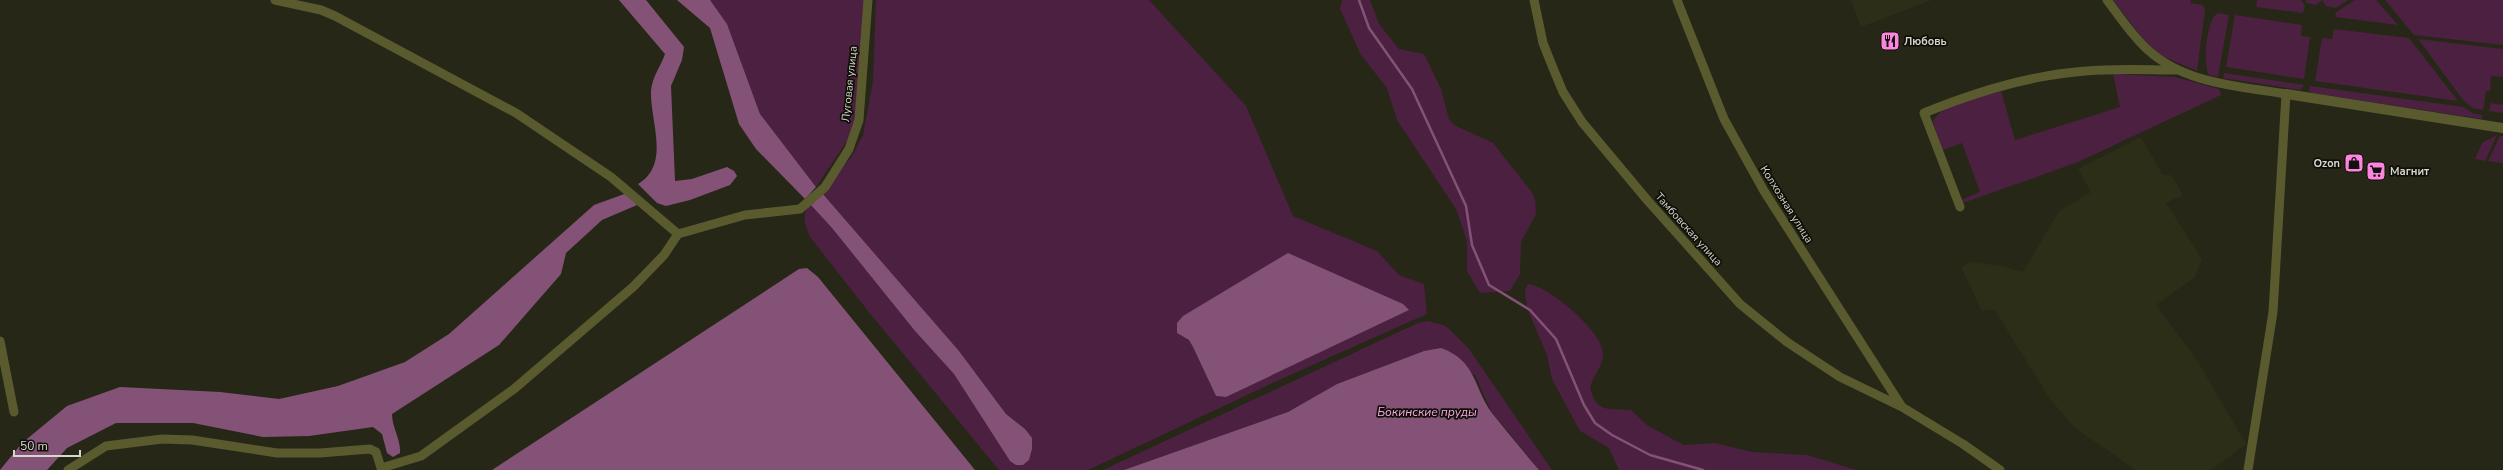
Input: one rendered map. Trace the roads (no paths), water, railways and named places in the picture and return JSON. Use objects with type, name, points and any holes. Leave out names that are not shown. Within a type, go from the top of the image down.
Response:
[{"type":"street","points":[[68,470],[106,446],[162,439],[192,440],[277,453],[320,453],[370,449],[376,452],[381,468],[421,456],[526,379],[633,287],[664,255],[678,234],[611,177],[516,113],[335,16],[321,10],[275,0]]},
{"type":"street","name":"Луговая улица","points":[[678,234],[745,215],[800,209],[825,188],[849,149],[859,120],[868,0]]},
{"type":"street","name":"Тамбовская улица","points":[[1534,0],[1544,42],[1553,68],[1563,92],[1582,122],[1648,201],[1740,304],[1788,342],[1840,377],[1902,407],[1963,444],[2000,470]]},
{"type":"street","name":"Колхозная улица","points":[[1678,0],[1724,119],[1744,156],[1764,191],[1902,407]]},
{"type":"street","points":[[2107,0],[2148,50],[2178,70],[2203,80],[2503,128]]},
{"type":"street","points":[[1960,207],[1924,114],[1977,93],[2018,82],[2063,73],[2087,70],[2178,70]]},
{"type":"street","points":[[2248,470],[2273,312],[2286,94]]},
{"type":"street","points":[[0,341],[14,412]]},
{"type":"water","points":[[619,0],[646,0],[684,47],[682,60],[671,86],[675,181],[692,179],[727,167],[734,171],[737,176],[730,185],[690,200],[666,206],[657,203],[638,184],[648,176],[654,165],[656,142],[651,91],[655,76],[665,54]]},
{"type":"water","points":[[677,0],[710,0],[727,24],[760,114],[816,187],[805,199],[756,149],[739,124],[710,28]]},
{"type":"water","points":[[627,193],[637,205],[602,220],[566,253],[561,274],[499,345],[392,414],[393,424],[400,448],[400,453],[393,457],[387,453],[382,434],[373,427],[309,436],[263,437],[193,423],[116,423],[67,448],[47,470],[0,470],[22,443],[67,406],[120,387],[220,392],[279,399],[338,386],[405,362],[449,334],[594,205]]},
{"type":"water","points":[[822,193],[959,351],[1006,414],[1025,429],[1032,438],[1032,449],[1029,460],[1023,465],[1016,465],[1010,461],[954,374],[915,331],[832,228],[810,204]]},
{"type":"water","points":[[1288,253],[1403,304],[1409,310],[1226,397],[1216,396],[1189,340],[1177,333],[1177,323],[1183,316]]},
{"type":"water","points":[[807,268],[818,277],[975,470],[492,470],[799,269]]},
{"type":"water","name":"Бокинские пруды","points":[[1441,348],[1453,353],[1468,367],[1492,413],[1539,470],[1124,470],[1288,412],[1337,384],[1424,351]]},
{"type":"waterway","points":[[1359,0],[1369,28],[1412,89],[1466,206],[1472,245],[1489,285],[1530,310],[1556,339],[1584,405],[1595,423],[1612,435],[1650,455],[1703,470]]},
{"type":"place","name":"Любовь","points":[[1890,41]]},
{"type":"place","name":"Ozon","points":[[2354,163]]},
{"type":"place","name":"Магнит","points":[[2376,171]]}]
